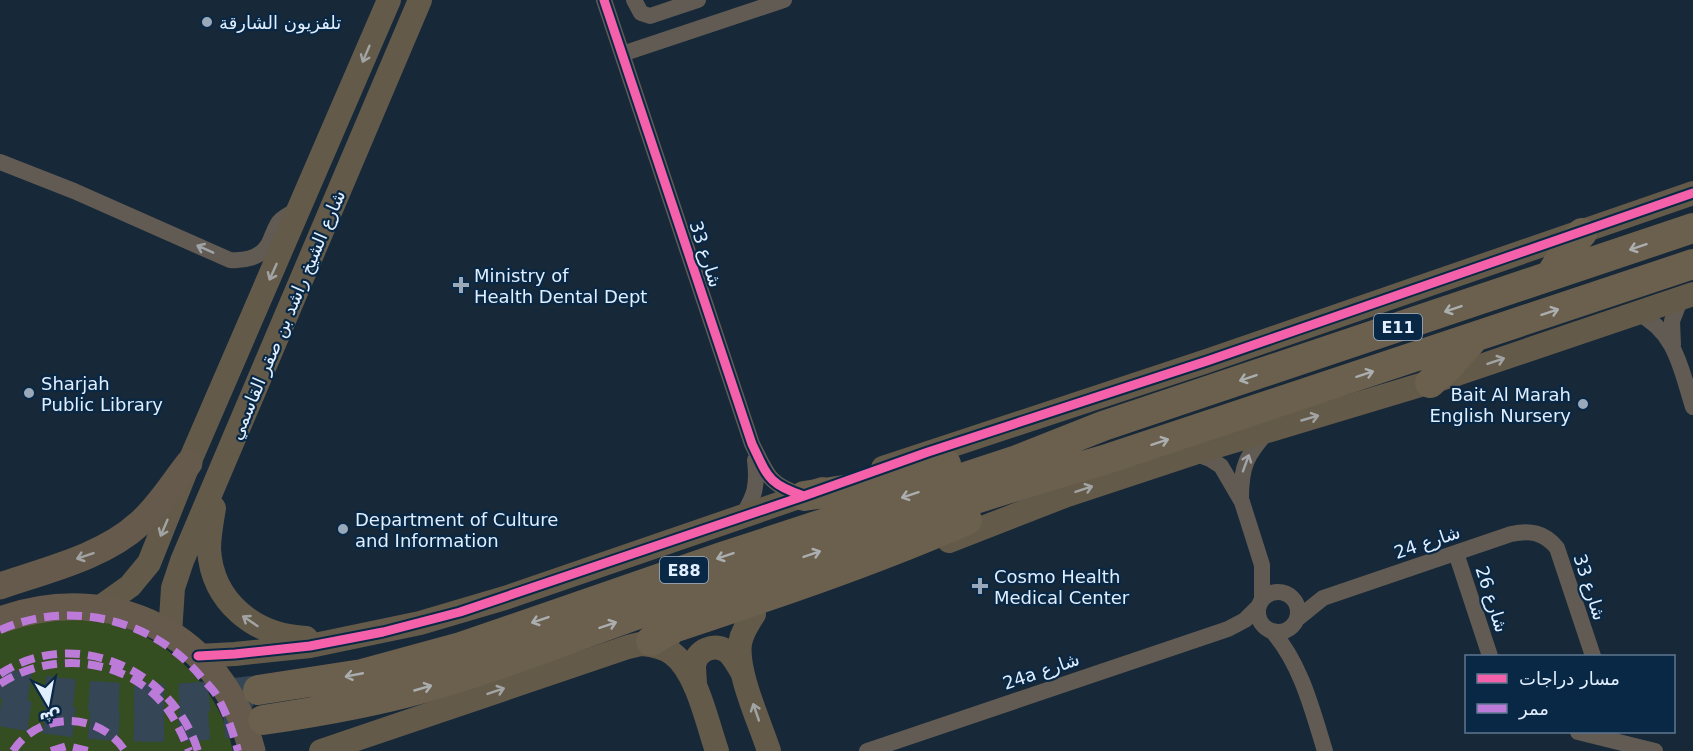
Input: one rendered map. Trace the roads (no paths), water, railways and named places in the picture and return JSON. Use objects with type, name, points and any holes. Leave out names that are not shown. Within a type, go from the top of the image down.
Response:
[{"type":"highway","name":"E11","points":[[1103,426],[1693,228]]},
{"type":"highway","points":[[1550,276],[1567,249],[1582,233]]},
{"type":"highway","name":"E11","points":[[1104,460],[1693,264]]},
{"type":"highway","points":[[1430,382],[1448,367],[1475,337]]},
{"type":"highway","points":[[804,496],[857,488],[897,476],[1103,426]]},
{"type":"highway","name":"E88","points":[[258,690],[362,674],[461,647],[722,557],[1017,460],[1103,426]]},
{"type":"highway","points":[[646,642],[673,628],[880,557],[1104,460]]},
{"type":"highway","name":"E88","points":[[263,720],[319,712],[424,688],[1008,488],[1104,460]]},
{"type":"main road","points":[[0,586],[95,552],[125,536],[150,513],[189,463]]},
{"type":"main road","points":[[0,620],[46,607],[99,608],[136,617],[170,634],[198,656],[217,676],[232,699],[252,751]]},
{"type":"street","name":"شارع الشيخ راشد بن صقر القاسمي","points":[[99,608],[130,586],[144,572],[389,0]]},
{"type":"street","name":"شارع الشيخ راشد بن صقر القاسمي","points":[[170,634],[171,602],[176,574],[221,473],[265,363],[420,0]]},
{"type":"street","name":"شارع 33","points":[[604,0],[752,444],[771,479],[781,488],[804,496]]},
{"type":"street","points":[[634,0],[640,13],[650,16],[698,0]]},
{"type":"street","points":[[622,54],[784,0]]},
{"type":"street","points":[[346,101],[352,112],[352,119],[339,156],[342,163],[350,167]]},
{"type":"street","points":[[0,162],[75,191],[230,260],[251,259],[260,254],[268,246],[279,222],[300,209]]},
{"type":"street","points":[[198,656],[273,651],[347,640],[460,612],[741,518],[928,452],[1196,365],[1693,193]]},
{"type":"street","points":[[321,751],[646,642],[754,614],[861,576],[1031,508],[1194,453],[1430,382],[1687,296]]},
{"type":"street","points":[[1687,296],[1672,321],[1673,346],[1693,407]]},
{"type":"street","points":[[1637,313],[1658,326],[1673,346]]},
{"type":"street","points":[[1242,502],[1241,477],[1245,460],[1268,430]]},
{"type":"street","name":"شارع 33","points":[[741,518],[756,488],[752,444]]},
{"type":"street","points":[[1194,453],[1221,466],[1242,502],[1262,565],[1259,618],[1286,649],[1298,670],[1325,751]]},
{"type":"street","points":[[221,473],[209,548],[215,577],[229,603],[251,622],[277,634],[292,638],[347,640]]},
{"type":"street","name":"شارع 24","points":[[1287,595],[1306,599],[1323,598],[1512,534],[1533,532],[1544,535]]},
{"type":"street","name":"شارع 33","points":[[1544,535],[1557,548],[1592,655]]},
{"type":"street","name":"شارع 26","points":[[1456,553],[1489,655]]},
{"type":"street","points":[[1262,565],[1297,606],[1295,621],[1298,670]]},
{"type":"street","points":[[1260,603],[1272,593],[1287,595]]},
{"type":"street","name":"شارع 24","points":[[1295,621],[1323,598]]},
{"type":"street","name":"24a شارع","points":[[867,751],[1228,629],[1245,620],[1260,603]]},
{"type":"street","points":[[754,614],[741,642],[742,672],[769,751]]},
{"type":"street","points":[[1269,630],[1284,631],[1295,621]]},
{"type":"street","name":"24a شارع","points":[[1228,629],[1269,630]]},
{"type":"street","points":[[646,642],[673,654],[682,664],[695,686],[717,751]]},
{"type":"street","points":[[695,686],[694,665],[706,649],[713,647],[727,651],[742,672]]},
{"type":"street","points":[[1587,733],[1613,736],[1655,751]]},
{"type":"tunnel","points":[[0,683],[70,694],[141,699],[196,697],[252,691]]},
{"type":"tunnel","points":[[0,711],[70,722],[142,727],[198,726],[263,720]]},
{"type":"place","name":"تلفزيون الشارقة","points":[[207,22]]},
{"type":"place","name":"Ministry of Health Dental Dept","points":[[461,285]]},
{"type":"place","name":"Sharjah Public Library","points":[[29,393]]},
{"type":"place","name":"Bait Al Marah English Nursery","points":[[1583,404]]},
{"type":"place","name":"Department of Culture and Information","points":[[343,529]]},
{"type":"place","name":"Cosmo Health Medical Center","points":[[980,586]]}]
